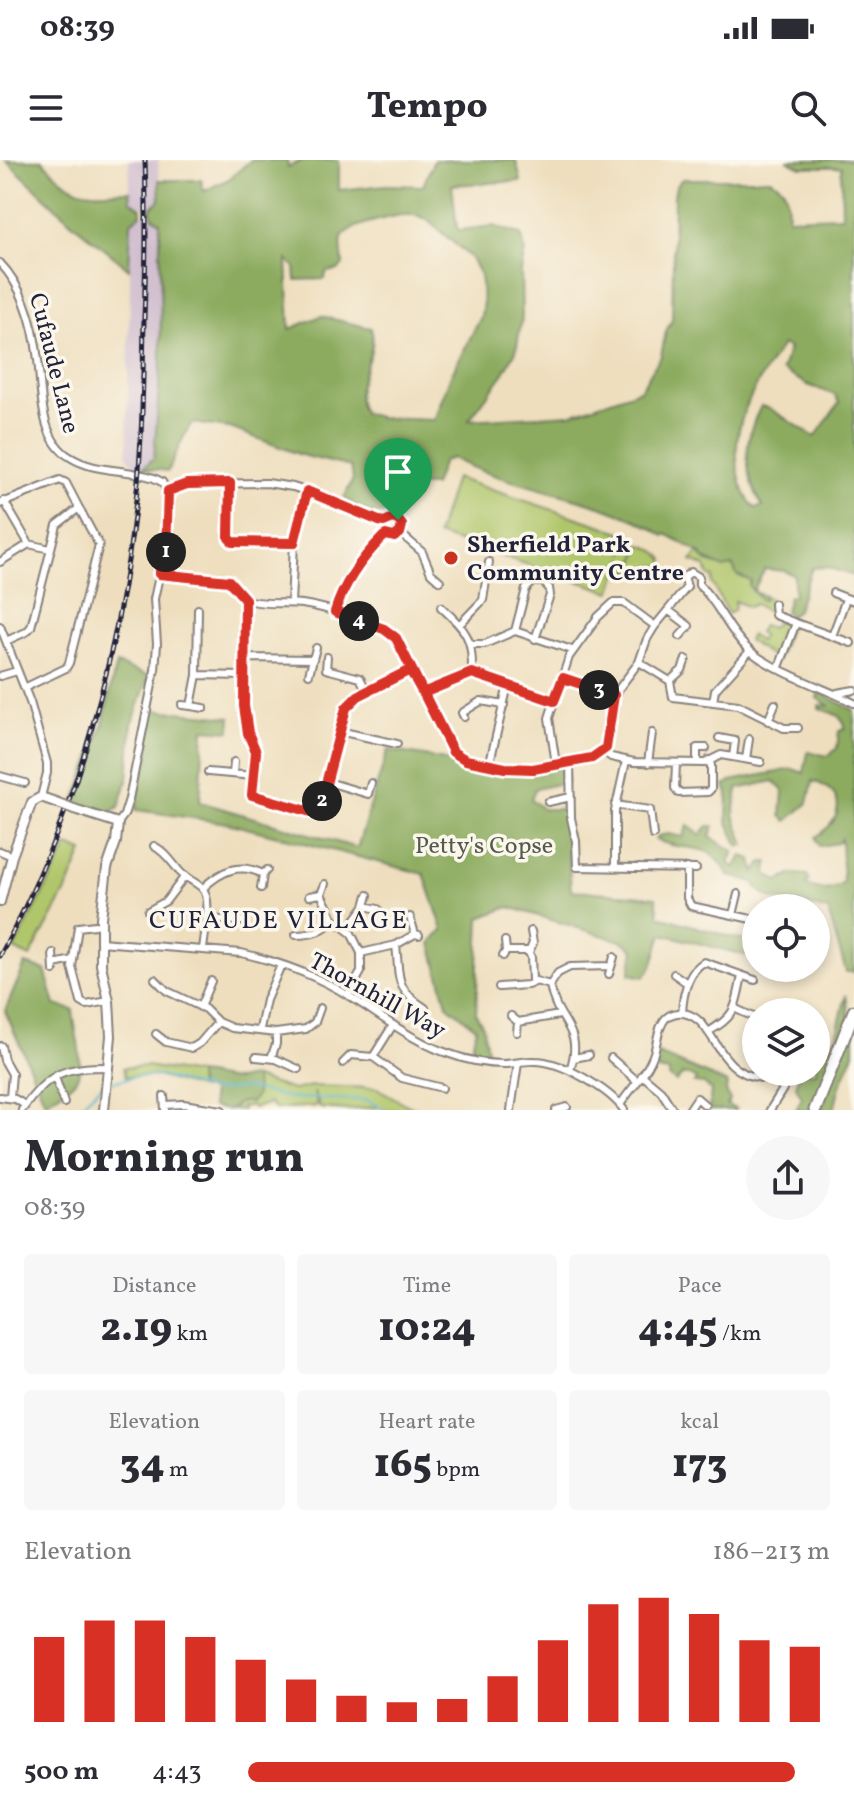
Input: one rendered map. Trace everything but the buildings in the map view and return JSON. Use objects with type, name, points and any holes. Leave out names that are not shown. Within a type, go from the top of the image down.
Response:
[{"type":"highway","points":[[815,1110],[854,1011]]},
{"type":"street","name":"Cufaude Lane","points":[[0,263],[13,278],[24,300],[36,346],[44,411],[57,447],[84,465],[154,478],[162,482],[168,491]]},
{"type":"street","points":[[24,688],[66,668],[69,663],[99,545],[66,483],[60,480],[2,503],[29,544],[50,549]]},
{"type":"street","points":[[230,483],[229,538],[233,542],[294,543]]},
{"type":"street","points":[[104,1110],[111,1036],[109,1001],[101,965],[103,891],[118,823],[129,799],[155,670],[154,599],[166,551],[168,491],[187,484],[267,483],[307,491],[384,522]]},
{"type":"street","points":[[291,603],[294,543],[307,491]]},
{"type":"street","points":[[6,641],[31,627],[57,525],[79,508]]},
{"type":"street","points":[[389,518],[398,520],[402,525],[400,533],[394,537],[386,535],[384,522],[389,518]]},
{"type":"street","points":[[400,533],[422,552],[431,573],[440,581]]},
{"type":"street","points":[[335,612],[347,581],[386,535]]},
{"type":"street","points":[[0,562],[29,544]]},
{"type":"street","points":[[460,624],[483,600],[489,562]]},
{"type":"street","points":[[687,587],[684,577],[691,572],[698,574],[699,585],[707,591],[734,635],[750,651],[854,703]]},
{"type":"street","points":[[159,574],[229,581],[245,599],[305,604],[384,629],[396,638],[453,752],[466,760],[520,770],[592,758],[606,748],[614,695],[639,662],[643,646],[655,626],[687,587]]},
{"type":"street","points":[[515,631],[526,589],[533,582],[543,582],[549,588],[550,595],[535,639]]},
{"type":"street","points":[[687,587],[699,585]]},
{"type":"street","points":[[832,636],[850,600],[833,593]]},
{"type":"street","points":[[245,599],[246,723],[256,752],[252,795],[318,814],[346,708],[358,696],[410,670]]},
{"type":"street","points":[[556,764],[549,718],[572,650],[613,603],[624,603],[655,626]]},
{"type":"street","points":[[774,604],[775,615],[851,643]]},
{"type":"street","points":[[441,607],[460,624],[472,644],[472,673]]},
{"type":"street","points":[[191,706],[197,675],[198,609]]},
{"type":"street","points":[[668,610],[689,626],[680,636]]},
{"type":"street","points":[[189,620],[198,619]]},
{"type":"street","points":[[779,667],[796,623]]},
{"type":"street","points":[[0,626],[24,688],[47,763],[41,797],[31,804],[12,856],[0,902]]},
{"type":"street","points":[[472,644],[485,644],[515,631],[572,650]]},
{"type":"street","points":[[309,674],[316,648]]},
{"type":"street","points":[[713,702],[715,690],[750,651]]},
{"type":"street","points":[[327,657],[326,669],[360,678],[367,691]]},
{"type":"street","points":[[245,658],[313,659]]},
{"type":"street","points":[[670,681],[682,670],[686,659]]},
{"type":"street","points":[[639,662],[670,681],[673,697],[742,706],[784,728],[798,728]]},
{"type":"street","points":[[0,676],[17,671]]},
{"type":"street","points":[[423,693],[472,673],[554,701]]},
{"type":"street","points":[[197,675],[244,676]]},
{"type":"street","points":[[563,678],[614,695]]},
{"type":"street","points":[[489,766],[508,685]]},
{"type":"street","points":[[833,693],[854,690]]},
{"type":"street","points":[[464,717],[462,713],[481,701],[504,705]]},
{"type":"street","points":[[768,721],[775,704]]},
{"type":"street","points":[[182,705],[204,708]]},
{"type":"street","points":[[339,731],[397,744]]},
{"type":"street","points":[[388,742],[390,732]]},
{"type":"street","points":[[648,763],[652,733]]},
{"type":"street","points":[[719,738],[735,741],[733,757]]},
{"type":"street","points":[[746,759],[749,739]]},
{"type":"street","points":[[697,763],[697,748],[706,748]]},
{"type":"street","points":[[603,751],[611,757],[648,763],[697,763],[715,756],[761,762]]},
{"type":"street","points":[[676,763],[675,788],[678,793],[708,792],[711,789],[709,760]]},
{"type":"street","points":[[570,761],[571,818],[577,867],[696,869]]},
{"type":"street","points":[[615,868],[615,805],[626,761]]},
{"type":"street","points":[[233,774],[234,762]]},
{"type":"street","points":[[208,772],[254,776]]},
{"type":"street","points":[[0,776],[25,783]]},
{"type":"street","points":[[328,782],[368,794]]},
{"type":"street","points":[[365,805],[371,783]]},
{"type":"street","points":[[41,797],[118,823]]},
{"type":"street","points":[[548,802],[571,797]]},
{"type":"street","points":[[615,805],[650,810],[653,835]]},
{"type":"street","points":[[154,846],[165,853],[185,876],[203,888],[209,904],[203,950]]},
{"type":"street","points":[[165,853],[173,847]]},
{"type":"street","points":[[0,851],[12,856]]},
{"type":"street","points":[[203,888],[215,877],[233,868],[265,872],[261,888]]},
{"type":"street","points":[[687,868],[687,898],[691,906],[742,917]]},
{"type":"street","points":[[146,911],[159,906],[185,876]]},
{"type":"street","points":[[325,884],[321,894],[334,920],[348,929],[361,953],[361,972],[348,995]]},
{"type":"street","points":[[309,896],[321,894]]},
{"type":"street","points":[[733,915],[738,894]]},
{"type":"street","points":[[348,929],[365,906],[368,895]]},
{"type":"street","points":[[159,906],[162,915]]},
{"type":"street","points":[[365,906],[378,909]]},
{"type":"street","points":[[361,953],[396,945],[417,934],[410,917]]},
{"type":"street","points":[[206,919],[230,926],[241,921]]},
{"type":"street","points":[[296,935],[306,939],[334,920]]},
{"type":"street","points":[[95,925],[80,925],[73,960],[81,1002],[86,1005],[109,1001]]},
{"type":"street","points":[[531,931],[534,940],[529,952],[531,978],[535,982]]},
{"type":"street","points":[[65,937],[75,938]]},
{"type":"street","points":[[505,941],[505,954],[523,950],[529,952]]},
{"type":"street","name":"Thornhill Way","points":[[100,942],[241,953],[281,965],[306,973],[348,995],[425,1045],[450,1055],[482,1062],[535,1061],[570,1070],[622,1107]]},
{"type":"street","points":[[396,945],[400,984],[409,998],[422,1007],[415,1015]]},
{"type":"street","points":[[53,953],[54,967],[73,960]]},
{"type":"street","points":[[550,985],[558,973],[570,967],[610,970],[614,957]]},
{"type":"street","points":[[682,1013],[687,983],[700,964],[704,962],[742,976],[736,1009],[722,1024],[708,1032]]},
{"type":"street","points":[[260,1029],[266,1000],[281,965]]},
{"type":"street","points":[[674,974],[687,983]]},
{"type":"street","points":[[168,977],[158,982],[176,997],[200,1007],[218,1022],[232,1028],[276,1033],[311,1027],[319,1012],[329,1019]]},
{"type":"street","points":[[200,1007],[211,981]]},
{"type":"street","points":[[499,987],[535,982],[550,985]]},
{"type":"street","points":[[550,985],[560,1015],[576,1040],[570,1070]]},
{"type":"street","points":[[736,1009],[742,1012]]},
{"type":"street","points":[[622,1107],[653,1055],[666,1018],[682,1013],[694,1017],[732,1066],[742,1071]]},
{"type":"street","points":[[518,1022],[560,1015]]},
{"type":"street","points":[[511,1016],[518,1022]]},
{"type":"street","points":[[156,1034],[162,1040],[181,1047],[196,1047],[218,1022]]},
{"type":"street","points":[[517,1032],[518,1022]]},
{"type":"street","points":[[373,1057],[393,1025]]},
{"type":"street","points":[[271,1058],[276,1033]]},
{"type":"street","points":[[159,1048],[162,1040]]},
{"type":"street","points":[[1,1050],[12,1074],[10,1097]]},
{"type":"street","points":[[343,1063],[351,1055],[373,1057],[402,1078],[442,1088]]},
{"type":"street","points":[[574,1058],[589,1055]]},
{"type":"street","points":[[621,1055],[614,1060],[661,1091],[673,1110]]},
{"type":"street","points":[[256,1057],[297,1066]]},
{"type":"street","points":[[513,1109],[518,1063]]},
{"type":"street","points":[[0,1097],[10,1097],[23,1108],[55,1077],[73,1067],[109,1067]]},
{"type":"street","points":[[55,1077],[64,1103]]},
{"type":"street","points":[[770,1110],[783,1086]]},
{"type":"street","points":[[164,1096],[165,1108],[183,1104],[222,1110]]},
{"type":"street","points":[[692,1109],[697,1098],[705,1105]]},
{"type":"street","points":[[555,1107],[567,1107]]},
{"type":"shaded area","points":[[129,160],[158,160],[161,200],[150,209],[130,201]]},
{"type":"shaded area","points":[[141,214],[150,215],[160,222],[161,361],[154,458],[143,468],[136,467],[127,456],[131,222]]},
{"type":"green space","points":[[6,160],[42,160],[63,181],[81,190],[130,191],[131,201],[141,208],[141,214],[131,222],[129,269],[71,222]]},
{"type":"green space","points":[[251,160],[287,160],[288,167],[303,160],[339,160],[339,190],[386,185],[423,186],[434,160],[516,160],[521,181],[452,185],[457,228],[493,226],[519,234],[525,251],[521,271],[522,318],[516,351],[504,373],[469,420],[571,414],[640,390],[661,356],[666,331],[672,320],[674,196],[676,186],[682,179],[770,179],[784,190],[788,218],[842,216],[841,167],[801,167],[787,160],[854,160],[854,576],[826,567],[812,568],[797,610],[790,617],[785,611],[789,596],[794,595],[794,575],[765,569],[754,589],[765,596],[761,600],[749,586],[751,581],[737,575],[733,566],[724,568],[702,558],[702,554],[666,534],[664,536],[641,523],[588,502],[504,478],[452,458],[443,461],[434,486],[408,486],[386,512],[380,513],[368,512],[344,498],[353,479],[351,467],[301,455],[230,428],[192,423],[168,471],[143,468],[154,458],[161,361],[160,222],[153,217],[150,209],[160,200],[159,180],[201,180],[204,191],[229,179]],"holes":[[[401,215],[426,219],[470,257],[480,275],[481,317],[451,375],[434,420],[382,418],[363,413],[359,391],[373,339],[371,328],[321,316],[290,329],[287,260],[295,267],[296,280],[325,279],[326,272],[338,270],[343,265],[341,242],[345,234],[368,223]],[[782,345],[789,348],[782,370],[808,385],[835,395],[839,403],[815,437],[761,406],[750,432],[747,457],[752,482],[763,507],[755,508],[740,479],[737,438],[754,390]]]},
{"type":"green space","points":[[455,478],[630,535],[624,554],[629,542],[640,546],[636,558],[642,545],[658,553],[666,567],[651,566],[647,576],[619,570],[611,592],[437,535]]},
{"type":"green space","points":[[698,552],[706,562],[733,566],[737,575],[751,581],[749,586],[761,600],[765,596],[772,600],[770,610],[735,601],[734,611],[728,614],[712,583],[713,577],[709,576],[705,567],[692,561]]},
{"type":"green space","points":[[778,620],[790,626],[777,661],[748,640],[751,635],[759,641],[763,636],[758,632],[763,625],[771,628]]},
{"type":"green space","points":[[116,664],[149,676],[132,724],[128,778],[119,807],[105,815],[74,803],[102,728]]},
{"type":"green space","points":[[819,692],[854,710],[854,972],[846,972],[830,918],[830,894],[764,894],[754,882],[729,876],[722,864],[706,851],[656,840],[658,836],[669,834],[683,837],[688,825],[700,835],[708,826],[714,826],[710,837],[734,851],[729,863],[735,868],[742,856],[752,859],[755,873],[763,862],[768,862],[767,874],[778,881],[793,874],[807,875],[809,880],[806,885],[821,889],[834,888],[843,883],[841,839],[838,843],[819,846],[816,837],[832,822],[838,806],[832,792],[824,786],[813,781],[808,803],[787,821],[781,816],[783,791],[774,781],[738,789],[734,815],[745,845],[739,846],[727,821],[728,794],[725,786],[731,781],[793,769],[804,773],[808,752],[829,756],[837,748],[839,731],[845,729],[845,724],[836,715],[819,708],[819,705],[830,706],[817,698]]},
{"type":"green space","name":"Petty's Copse","points":[[154,710],[231,717],[230,731],[204,729],[200,802],[357,848],[388,750],[502,773],[529,774],[561,767],[566,770],[567,782],[535,789],[531,799],[543,809],[565,809],[571,890],[656,897],[659,916],[742,940],[742,954],[662,934],[652,967],[644,977],[630,974],[634,950],[624,942],[509,907],[480,918],[476,1014],[483,1026],[488,1055],[472,1046],[476,1028],[447,1005],[431,943],[443,930],[424,874],[227,823],[136,810]]},
{"type":"green space","points":[[68,846],[83,852],[30,957],[14,949]]},
{"type":"green space","points":[[25,964],[45,970],[55,1005],[73,1010],[79,1046],[80,1065],[76,1079],[45,1102],[5,1011]]},
{"type":"green space","points":[[846,995],[849,1016],[830,1064],[830,1046],[835,1040]]},
{"type":"green space","points":[[854,1022],[854,1053],[834,1110],[821,1110]]},
{"type":"green space","points":[[658,1054],[727,1083],[730,1100],[727,1105],[737,1110],[709,1110],[711,1090],[704,1084],[694,1083],[696,1079],[689,1075],[682,1075],[676,1082],[669,1077],[669,1072],[658,1070],[653,1062]]},
{"type":"green space","points":[[146,1066],[198,1074],[198,1088],[157,1076],[126,1077],[123,1068]]},
{"type":"green space","points":[[198,1074],[234,1080],[255,1078],[256,1096],[251,1102],[241,1102],[227,1110],[212,1107],[211,1091],[198,1088]]},
{"type":"green space","points":[[255,1078],[293,1090],[312,1086],[377,1088],[422,1110],[320,1108],[314,1092],[317,1106],[275,1109],[270,1103],[253,1108],[251,1105],[241,1107],[242,1110],[229,1109],[255,1086]]},
{"type":"green space","points":[[821,1086],[812,1110],[796,1110],[802,1097],[796,1087]]},
{"type":"waterway","points":[[108,1083],[134,1077],[161,1076],[210,1091],[246,1088],[291,1098],[366,1100],[386,1110]]},
{"type":"waterway","points":[[79,1110],[102,1085]]},
{"type":"railway","points":[[0,956],[53,844],[74,785],[93,725],[121,604],[131,542],[141,440],[146,259],[145,160]]},
{"type":"place","name":"Sherfield Park Community Centre","points":[[451,558]]},
{"type":"district","name":"CUFAUDE VILLAGE","points":[[279,919]]},
{"type":"route","points":[[398,520],[389,518],[379,521],[307,491],[294,543],[233,542],[229,538],[230,483],[187,484],[168,491],[166,551],[159,574],[223,579],[229,581],[245,599],[244,706],[248,733],[256,752],[252,795],[318,814],[346,708],[358,696],[410,670],[423,693],[472,673],[554,701],[563,678],[614,695],[606,748],[592,758],[520,770],[479,764],[453,752],[410,670],[396,638],[384,629],[335,612],[347,581],[355,570],[383,537],[394,537],[400,533],[402,525],[398,520]]}]
